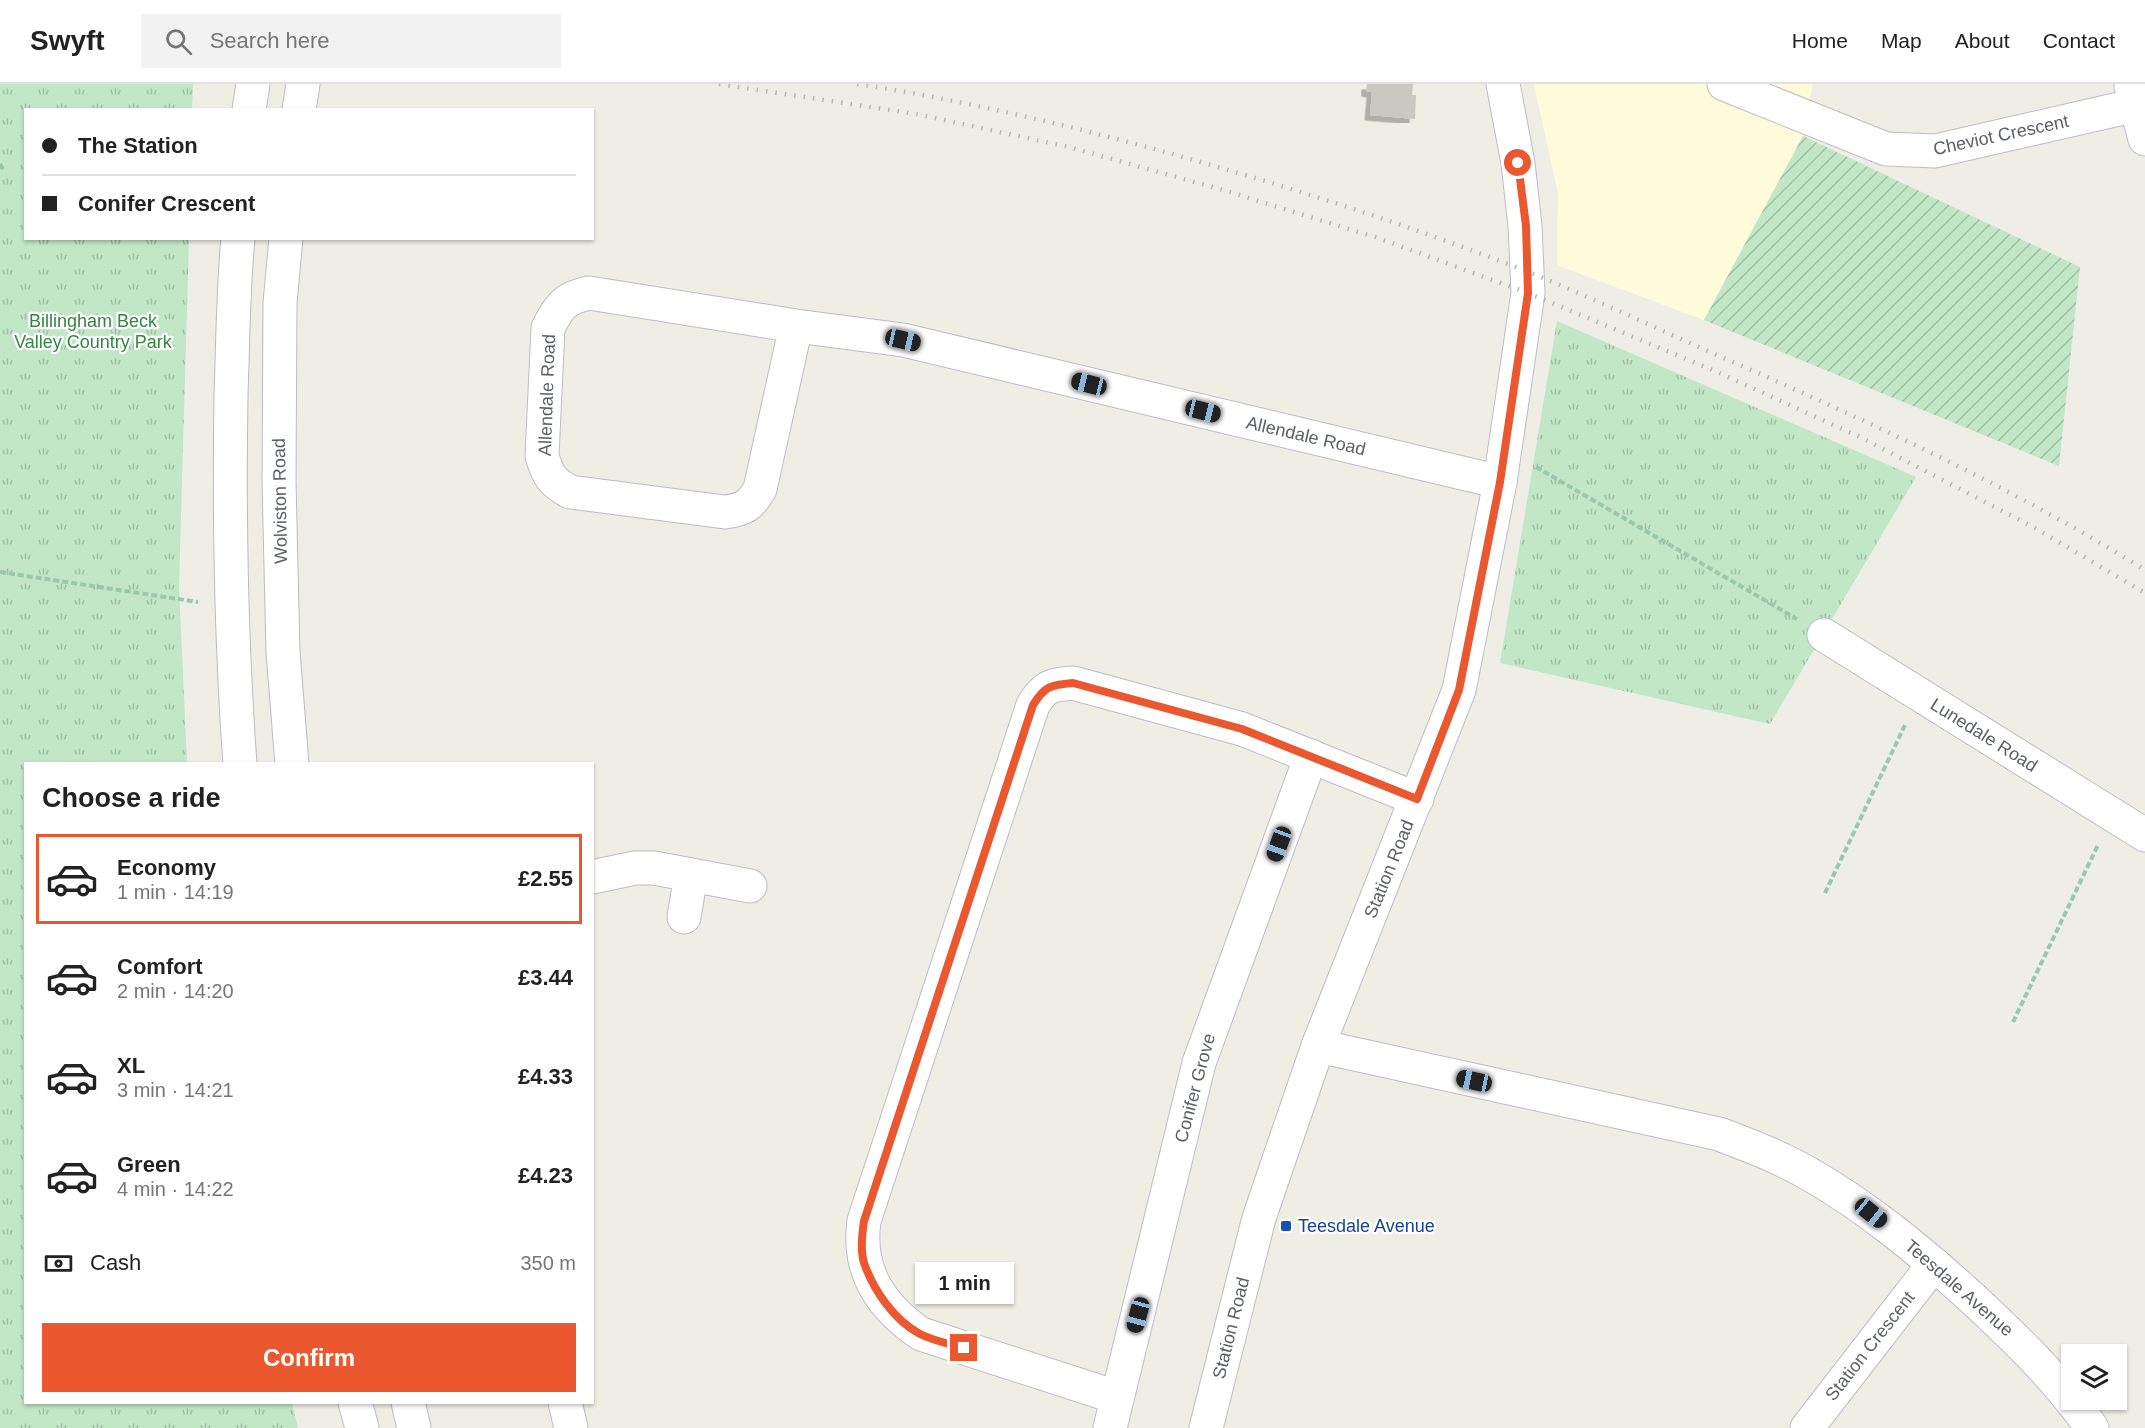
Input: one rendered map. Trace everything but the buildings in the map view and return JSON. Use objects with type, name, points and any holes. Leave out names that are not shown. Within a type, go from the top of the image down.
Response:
[{"type":"street","points":[[249,108],[254,84]]},
{"type":"street","points":[[299,108],[303,84]]},
{"type":"street","name":"Station Road","points":[[1206,1428],[1259,1218],[1318,1046],[1459,690],[1500,482],[1523,328],[1528,272],[1526,226],[1518,163],[1503,84]]},
{"type":"street","name":"Cheviot Crescent","points":[[1724,84],[1886,149],[1925,151],[1935,151],[2137,98]]},
{"type":"street","points":[[2137,98],[2145,139]]},
{"type":"street","points":[[238,240],[234,282],[230,479],[232,659],[240,762]]},
{"type":"street","name":"Wolviston Road","points":[[286,240],[280,303],[279,481],[283,652],[292,762]]},
{"type":"street","name":"Allendale Road","points":[[796,326],[760,489],[753,501],[742,510],[725,512],[570,492],[556,484],[547,472],[542,456],[548,328],[558,309],[573,297],[589,293],[796,326],[903,340],[1500,482]]},
{"type":"street","name":"Lunedale Road","points":[[1824,635],[2145,835]]},
{"type":"street","points":[[1113,1412],[921,1334],[901,1320],[886,1305],[864,1261],[861,1239],[864,1221],[1033,705],[1042,692],[1055,684],[1073,683],[1242,729],[1417,799]]},
{"type":"street","name":"Conifer Grove","points":[[1113,1412],[1198,1063],[1311,756]]},
{"type":"street","points":[[594,877],[635,868],[654,868],[750,886]]},
{"type":"street","points":[[684,917],[691,875]]},
{"type":"street","name":"Teesdale Avenue","points":[[1318,1046],[1719,1134],[1764,1151],[1810,1174],[1871,1213],[1934,1264],[2024,1346],[2070,1398],[2092,1428]]},
{"type":"street","name":"Station Crescent","points":[[1807,1428],[1934,1264]]},
{"type":"street","points":[[356,1404],[362,1428]]},
{"type":"street","points":[[408,1404],[414,1428]]},
{"type":"street","points":[[566,1404],[572,1428]]},
{"type":"path","points":[[0,165],[4,171]]},
{"type":"path","points":[[1505,448],[1824,635]]},
{"type":"path","points":[[0,572],[231,607]]},
{"type":"path","points":[[1825,892],[1908,719]]},
{"type":"path","points":[[2013,1022],[2102,838]]},
{"type":"shaded area","points":[[1534,84],[1813,84],[1803,136],[1704,320],[1557,265],[1558,194]]},
{"type":"green space","name":"Billingham Beck Valley Country Park","points":[[0,84],[193,84],[192,108],[24,108],[24,240],[189,240],[179,587],[187,762],[24,762],[24,1404],[292,1404],[298,1428],[0,1428]]},
{"type":"green space","points":[[1803,136],[2080,267],[2059,466],[1704,320]]},
{"type":"green space","points":[[1557,321],[1916,477],[1770,724],[1500,663]]},
{"type":"railway","points":[[719,84],[916,114],[1069,147],[1223,190],[1378,238],[1528,293],[1715,371],[1860,437],[2035,528],[2145,593]]},
{"type":"railway","points":[[857,84],[1014,114],[1169,153],[1349,208],[1482,254],[1572,290],[1932,453],[2040,509],[2145,570]]},
{"type":"place","name":"Teesdale Avenue","points":[[1286,1226]]},
{"type":"route","points":[[964,1348],[921,1334],[901,1320],[886,1305],[864,1261],[861,1239],[864,1221],[1033,705],[1042,692],[1055,684],[1073,683],[1242,729],[1417,799],[1459,690],[1500,482],[1528,293],[1526,226],[1518,163]]}]
